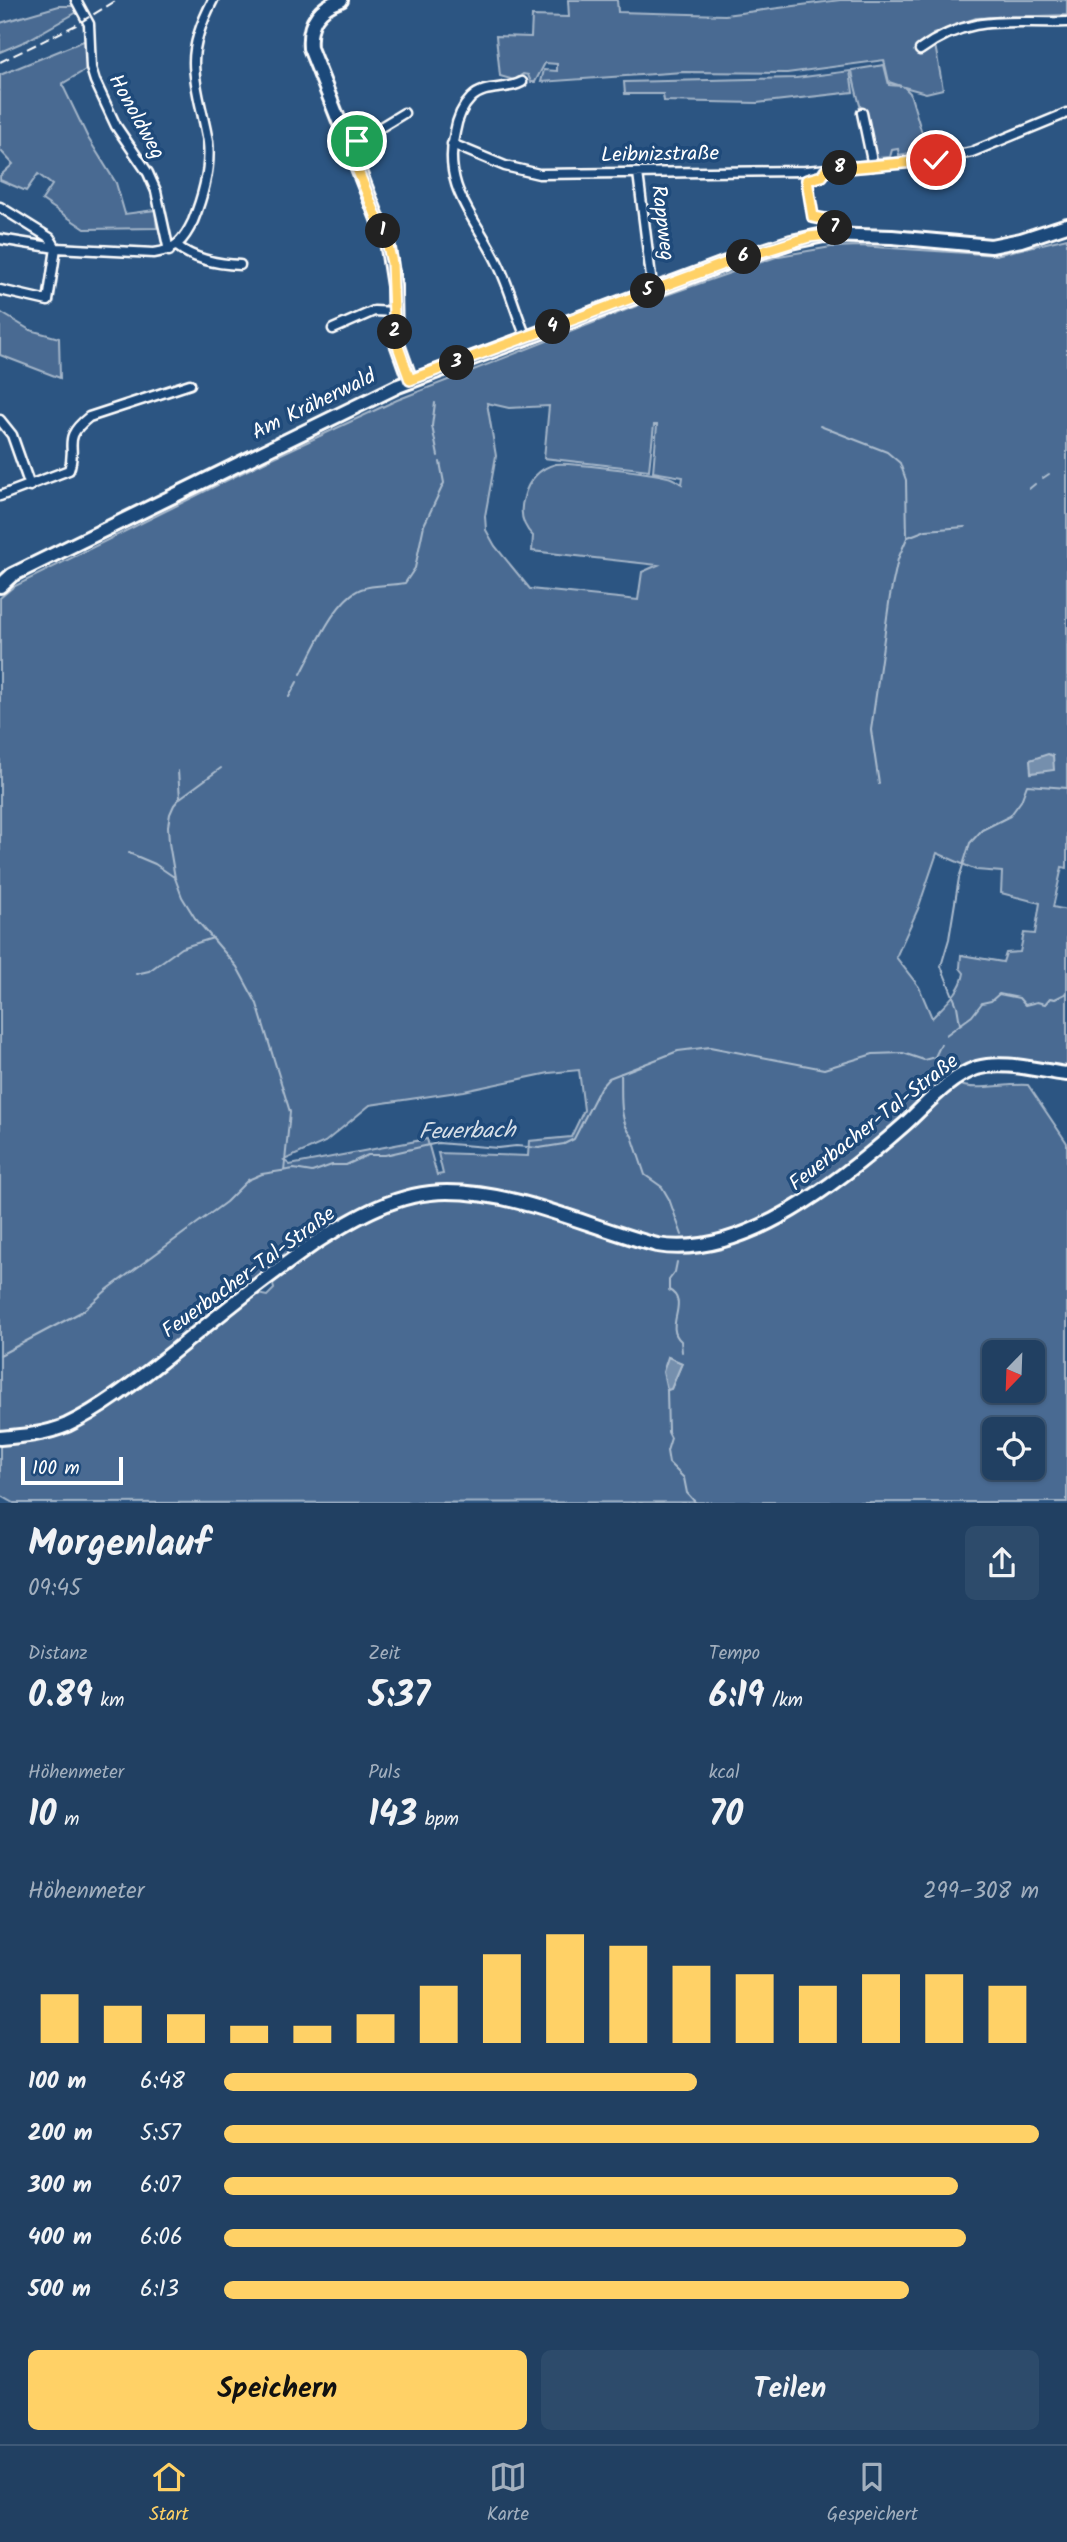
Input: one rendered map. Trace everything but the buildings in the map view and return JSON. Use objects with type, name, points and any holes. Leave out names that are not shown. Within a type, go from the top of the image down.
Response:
[{"type":"main road","points":[[341,0],[322,9],[316,16],[312,23],[310,40],[314,60],[387,242],[392,263],[395,338],[410,380]]},
{"type":"main road","name":"Am Kräherwald","points":[[0,586],[5,578],[410,380],[726,263],[809,237],[836,234],[991,246],[1067,225]]},
{"type":"main road","name":"Feuerbacher-Tal-Straße","points":[[0,1438],[35,1435],[82,1416],[142,1377],[304,1251],[350,1221],[389,1203],[435,1193],[476,1194],[517,1202],[657,1245],[677,1248],[695,1246],[750,1230],[789,1212],[849,1171],[965,1073],[994,1065],[1064,1074]]},
{"type":"street","name":"Honoldweg","points":[[76,0],[89,24],[91,68],[95,81],[116,126],[148,173],[156,191],[169,251]]},
{"type":"street","points":[[0,239],[56,248],[138,253],[169,251],[177,246],[187,233],[199,205],[208,165],[208,143],[195,81],[194,59],[198,34],[213,0]]},
{"type":"street","points":[[920,50],[943,36],[973,24],[1067,22]]},
{"type":"street","points":[[522,82],[514,86],[484,90],[472,98],[458,120],[452,144],[451,168],[455,186],[500,267],[526,337]]},
{"type":"street","points":[[348,147],[404,113]]},
{"type":"street","points":[[862,113],[873,166]]},
{"type":"street","name":"Leibnizstraße","points":[[452,144],[505,166],[539,174],[826,170],[936,160],[972,152],[1067,113]]},
{"type":"street","points":[[826,170],[822,176],[807,180],[813,217],[834,221],[836,234]]},
{"type":"street","name":"Rappweg","points":[[638,173],[651,277]]},
{"type":"street","points":[[0,207],[50,238],[56,248],[48,301],[0,290]]},
{"type":"street","points":[[177,246],[186,253],[216,263],[240,265]]},
{"type":"street","points":[[333,329],[374,311],[395,312]]},
{"type":"street","points":[[0,496],[69,470],[72,437],[89,416],[190,384]]},
{"type":"street","points":[[0,420],[12,435],[30,486]]},
{"type":"shaded area","points":[[568,0],[617,0],[618,12],[725,15],[840,0],[1067,0],[1067,15],[976,18],[933,34],[943,89],[926,93],[904,87],[910,93],[932,155],[899,155],[898,149],[892,150],[890,157],[876,158],[852,70],[884,65],[889,85],[901,86],[889,82],[884,60],[787,73],[683,72],[541,82],[544,70],[557,71],[557,64],[545,63],[535,82],[531,82],[528,75],[523,74],[514,80],[500,76],[496,36],[531,37],[532,16],[569,17]]},
{"type":"shaded area","points":[[59,6],[75,6],[79,11],[26,41],[0,52],[0,23]]},
{"type":"shaded area","points":[[86,40],[87,69],[62,84],[88,138],[116,183],[125,214],[155,210],[157,228],[85,229],[42,200],[52,185],[38,174],[26,191],[0,180],[0,176],[13,164],[0,150],[0,75]]},
{"type":"shaded area","points":[[850,71],[853,92],[757,103],[664,101],[663,94],[625,94],[624,82],[796,78]]},
{"type":"shaded area","points":[[1067,238],[1067,868],[1062,867],[1053,907],[1067,910],[1067,1071],[1013,1063],[976,1062],[937,1091],[944,1068],[940,1065],[932,1092],[923,1104],[841,1172],[759,1222],[699,1241],[666,1244],[481,1192],[377,1205],[135,1377],[66,1422],[38,1431],[0,1435],[0,598],[13,587],[266,461],[397,400],[649,301],[779,256],[831,247],[860,246],[996,255]],"holes":[[[487,403],[509,408],[549,406],[544,458],[649,470],[654,425],[657,425],[653,472],[683,477],[682,484],[670,478],[646,473],[556,464],[539,472],[531,481],[522,503],[522,518],[533,536],[532,551],[658,565],[642,572],[638,600],[530,589],[495,546],[486,530],[485,516],[496,456]],[[937,853],[976,870],[1002,872],[1001,893],[1040,903],[1035,934],[1024,933],[1020,952],[1006,953],[1003,962],[961,955],[960,968],[964,973],[960,986],[932,1018],[919,987],[896,957],[918,909]],[[579,1070],[584,1110],[571,1137],[529,1141],[528,1156],[438,1153],[443,1174],[437,1175],[427,1139],[290,1165],[284,1160],[325,1142],[370,1105],[464,1091],[549,1073]]]},
{"type":"shaded area","points":[[0,312],[30,330],[59,338],[60,378],[0,355]]},
{"type":"shaded area","points":[[1048,754],[1053,756],[1054,770],[1031,773],[1030,760]]},
{"type":"shaded area","points":[[958,1084],[973,1087],[1028,1085],[1067,1143],[1067,1502],[14,1503],[0,1495],[0,1442],[68,1428],[253,1293],[267,1296],[274,1289],[272,1279],[305,1255],[381,1209],[437,1198],[478,1199],[537,1213],[666,1251],[771,1224]],"holes":[[[668,1357],[682,1363],[671,1389],[667,1390]]]},
{"type":"shaded area","points":[[668,1357],[682,1363],[671,1389],[667,1390],[663,1372]]},
{"type":"waterway","points":[[435,403],[432,426],[438,456]]},
{"type":"waterway","points":[[820,426],[887,452],[900,463],[906,480],[907,538],[898,559],[890,596],[871,730],[879,784]]},
{"type":"waterway","points":[[301,674],[326,626],[342,603],[366,587],[405,583],[415,568],[424,525],[444,483],[440,462]]},
{"type":"waterway","points":[[1043,478],[1049,474]]},
{"type":"waterway","points":[[1029,489],[1035,484]]},
{"type":"waterway","points":[[908,537],[926,530],[965,527]]},
{"type":"waterway","points":[[289,697],[297,682]]},
{"type":"waterway","points":[[221,768],[174,805],[168,826],[169,843],[175,878],[182,897],[195,918],[237,967],[257,1004],[290,1112],[284,1171]]},
{"type":"waterway","points":[[178,771],[180,798]]},
{"type":"waterway","points":[[960,1024],[957,1006],[941,966],[949,939],[959,878],[970,843],[982,830],[1010,816],[1021,801],[1027,785],[1067,788]]},
{"type":"waterway","points":[[129,853],[155,864],[174,877]]},
{"type":"waterway","points":[[136,974],[149,971],[181,948],[213,938]]},
{"type":"waterway","points":[[946,1035],[972,1016],[982,1003],[991,1001],[999,994],[1019,998],[1025,1005],[1037,1002],[1045,1004],[1050,998],[1055,999],[1067,993]]},
{"type":"waterway","name":"Feuerbach","points":[[0,1355],[83,1311],[108,1289],[226,1202],[248,1180],[262,1174],[294,1169],[312,1172],[332,1165],[346,1165],[368,1155],[385,1155],[438,1143],[498,1148],[539,1148],[564,1144],[574,1139],[600,1088],[609,1078],[678,1051],[710,1047],[824,1069],[873,1054],[903,1053],[924,1060],[935,1057],[941,1044]]},
{"type":"waterway","points":[[621,1073],[622,1106],[628,1130],[645,1175],[662,1187],[682,1235]]},
{"type":"waterway","points":[[677,1262],[675,1272],[669,1280],[669,1290],[678,1301],[675,1328],[681,1341],[682,1352]]},
{"type":"waterway","points":[[667,1390],[668,1432],[671,1438],[667,1451],[669,1463],[684,1478],[687,1493],[696,1503]]},
{"type":"railway","points":[[0,62],[76,25],[117,0]]},
{"type":"route","points":[[357,141],[348,147],[387,242],[394,286],[395,338],[410,380],[726,263],[790,242],[836,234],[834,221],[813,217],[807,180],[822,176],[826,170],[936,160]]}]
